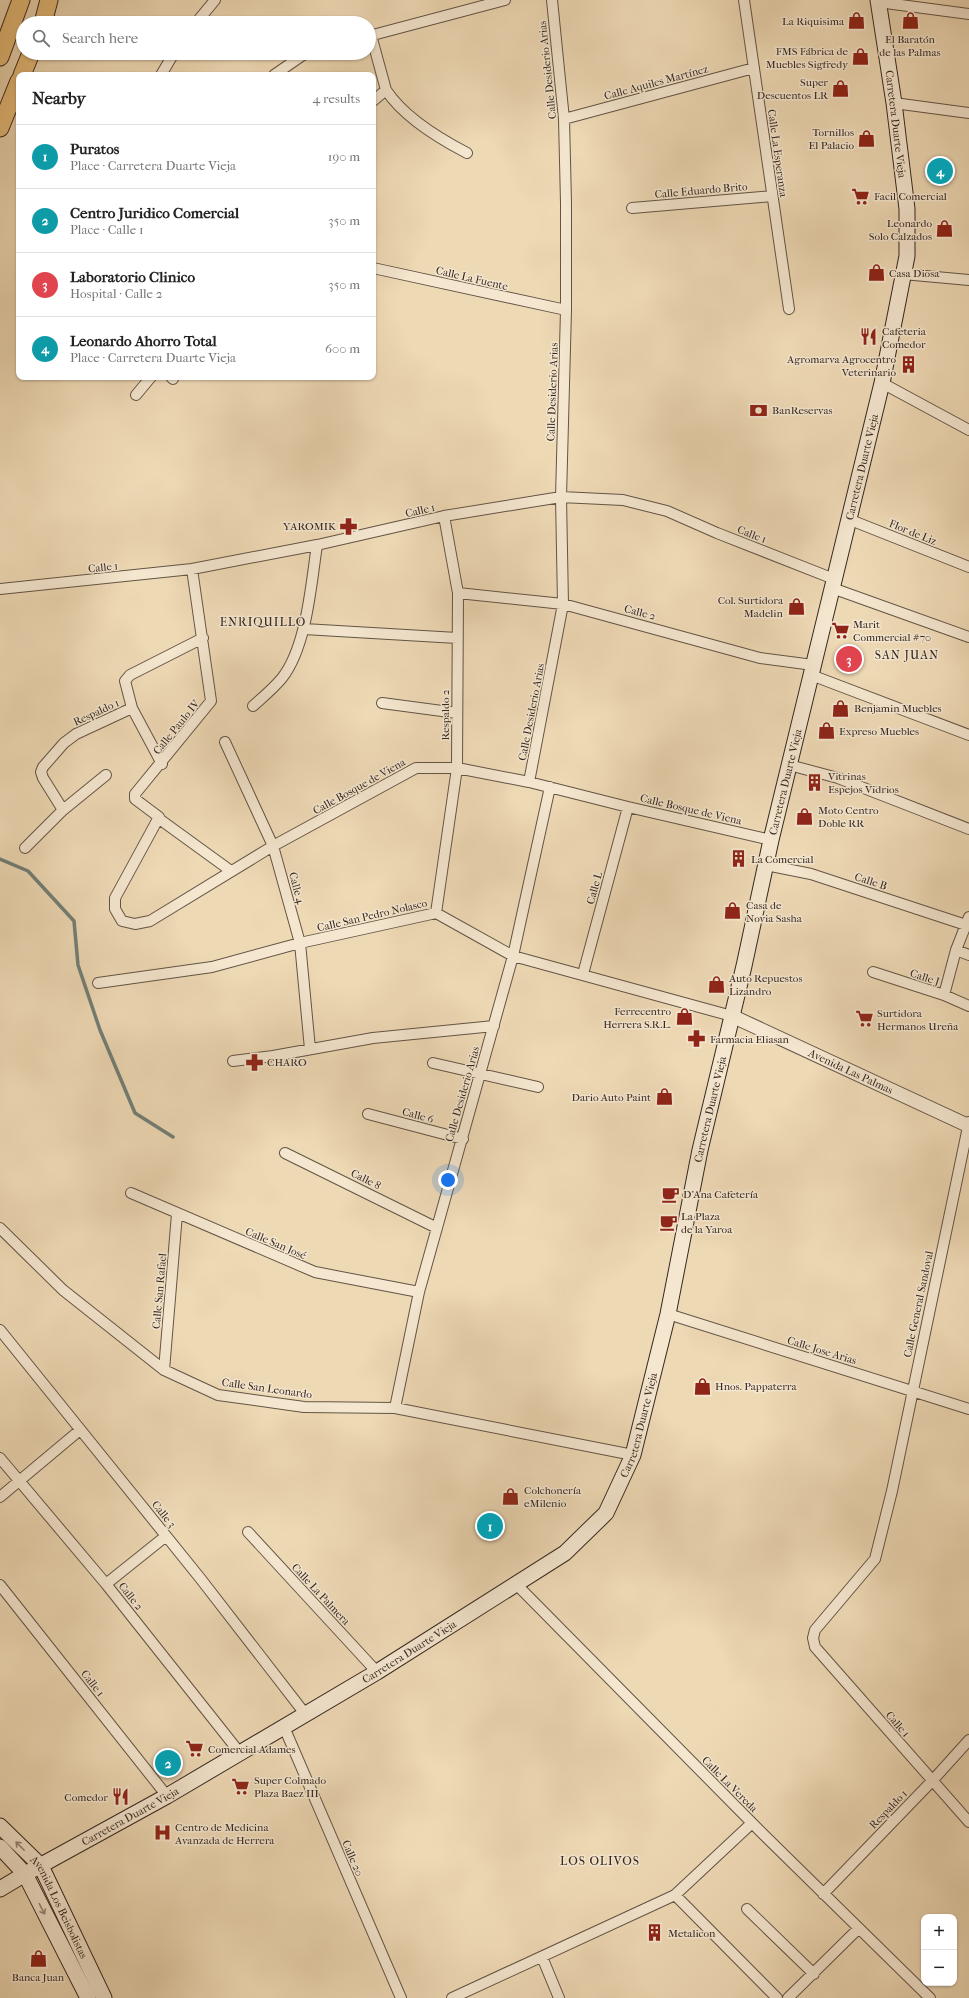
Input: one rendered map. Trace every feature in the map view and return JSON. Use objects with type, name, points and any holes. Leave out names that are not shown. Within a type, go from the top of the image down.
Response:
[{"type":"highway","points":[[0,57],[22,0]]},
{"type":"highway","points":[[45,16],[49,0]]},
{"type":"highway","points":[[23,72],[28,60]]},
{"type":"highway","points":[[0,128],[16,88]]},
{"type":"main road","name":"Carretera Duarte Vieja","points":[[0,1890],[25,1874],[167,1796],[284,1727],[306,1716],[565,1553],[606,1513],[633,1455],[668,1314],[700,1150],[732,1016],[771,840],[882,383],[907,256],[907,209],[894,103],[878,1]]},
{"type":"main road","name":"Avenida Los Beisbolistas","points":[[0,1826],[41,1866],[104,1998]]},
{"type":"main road","name":"Avenida Los Beisbolistas","points":[[0,1847],[25,1874],[88,1998]]},
{"type":"street","points":[[202,16],[215,0]]},
{"type":"street","points":[[376,33],[505,0]]},
{"type":"street","name":"Calle Desiderio Arias","points":[[529,782],[563,604],[561,496],[566,310],[564,119],[552,0]]},
{"type":"street","name":"Calle La Esperanza","points":[[744,0],[789,309]]},
{"type":"street","points":[[878,1],[969,14]]},
{"type":"street","points":[[376,56],[386,90],[404,110],[440,138],[467,153]]},
{"type":"street","points":[[163,72],[170,60]]},
{"type":"street","points":[[278,72],[296,60]]},
{"type":"street","name":"Calle Aquiles Martínez","points":[[564,119],[754,68]]},
{"type":"street","points":[[376,98],[386,90]]},
{"type":"street","points":[[894,103],[969,113]]},
{"type":"street","name":"Calle Eduardo Brito","points":[[632,208],[772,196]]},
{"type":"street","name":"Calle La Fuente","points":[[376,269],[566,310]]},
{"type":"street","points":[[903,274],[969,280]]},
{"type":"street","points":[[136,396],[149,380]]},
{"type":"street","points":[[882,383],[969,430]]},
{"type":"street","name":"Calle 1","points":[[0,589],[192,568],[317,545],[444,516],[561,496],[623,500],[667,511],[833,584],[969,637]]},
{"type":"street","name":"Respaldo 2","points":[[436,913],[457,768],[458,593],[444,516]]},
{"type":"street","name":"Flor de Liz","points":[[848,519],[969,567]]},
{"type":"street","points":[[253,706],[282,677],[304,629],[317,545]]},
{"type":"street","name":"Calle Paulo IV","points":[[158,818],[134,797],[211,701],[192,568]]},
{"type":"street","name":"Calle 2","points":[[458,593],[563,604],[760,658],[812,670],[969,735]]},
{"type":"street","points":[[304,629],[457,638]]},
{"type":"street","points":[[162,764],[132,708],[125,681],[130,675],[203,638]]},
{"type":"street","points":[[382,703],[457,713]]},
{"type":"street","name":"Respaldo 1","points":[[63,810],[43,778],[41,772],[43,767],[64,743],[76,734],[132,708]]},
{"type":"street","name":"Calle 4","points":[[225,742],[273,846],[300,943],[310,1049]]},
{"type":"street","points":[[789,765],[838,778],[969,829]]},
{"type":"street","name":"Calle Bosque de Viena","points":[[158,818],[114,898],[115,910],[122,921],[135,924],[150,921],[273,846],[416,768],[457,768],[529,782],[628,807],[771,840]]},
{"type":"street","points":[[24,848],[63,810],[106,775]]},
{"type":"street","name":"Calle Desiderio Arias","points":[[396,1408],[419,1292],[513,956],[550,787]]},
{"type":"street","name":"Calle L","points":[[583,974],[628,807]]},
{"type":"street","points":[[158,818],[231,871]]},
{"type":"street","name":"Calle B","points":[[766,865],[811,874],[968,921]]},
{"type":"street","name":"Calle San Pedro Nolasco","points":[[98,983],[212,967],[300,943],[436,913],[513,956],[732,1016]]},
{"type":"street","points":[[944,995],[956,950],[968,921]]},
{"type":"street","points":[[956,950],[969,955]]},
{"type":"street","name":"Calle J","points":[[873,972],[944,995],[969,1006]]},
{"type":"street","name":"Avenida Las Palmas","points":[[732,1016],[969,1124]]},
{"type":"street","points":[[234,1061],[373,1038],[494,1026]]},
{"type":"street","points":[[433,1063],[538,1087]]},
{"type":"street","name":"Calle 6","points":[[368,1114],[462,1139]]},
{"type":"street","name":"Calle General Sandoval","points":[[813,1638],[816,1630],[875,1559],[892,1491],[969,1124]]},
{"type":"street","name":"Calle 8","points":[[285,1153],[437,1228]]},
{"type":"street","name":"Calle San José","points":[[131,1193],[315,1272],[419,1292]]},
{"type":"street","name":"Calle San Rafael","points":[[164,1370],[177,1214]]},
{"type":"street","name":"Calle San Leonardo","points":[[0,1228],[63,1290],[164,1370],[218,1395],[304,1407],[396,1408],[633,1455]]},
{"type":"street","name":"Calle Jose Arias","points":[[668,1314],[969,1409]]},
{"type":"street","name":"Calle 3","points":[[0,1330],[166,1536],[306,1716]]},
{"type":"street","points":[[0,1497],[80,1430]]},
{"type":"street","name":"Calle 2","points":[[0,1458],[106,1584],[240,1753]]},
{"type":"street","name":"Calle La Palmera","points":[[248,1532],[377,1672]]},
{"type":"street","points":[[106,1584],[166,1536]]},
{"type":"street","name":"Calle La Vereda","points":[[516,1584],[752,1823],[858,1929],[930,1998]]},
{"type":"street","name":"Calle 1","points":[[0,1585],[167,1796]]},
{"type":"street","name":"Calle 1","points":[[813,1638],[815,1648],[969,1822]]},
{"type":"street","name":"Calle 20","points":[[284,1727],[401,1998]]},
{"type":"street","name":"Respaldo 1","points":[[823,1894],[932,1781],[969,1740]]},
{"type":"street","points":[[452,1998],[675,1895],[752,1823]]},
{"type":"street","points":[[675,1895],[777,1998]]},
{"type":"street","points":[[747,1909],[814,1974]]},
{"type":"street","points":[[788,1998],[858,1929]]},
{"type":"street","points":[[542,1957],[560,1998]]},
{"type":"waterway","points":[[0,859],[28,871],[74,921],[78,965],[100,1030],[135,1113],[173,1137]]},
{"type":"place","name":"La Riquisima","points":[[857,21]]},
{"type":"place","name":"El Baratón de las Palmas","points":[[910,21]]},
{"type":"place","name":"FMS Fábrica de Muebles Sigfredy","points":[[861,57]]},
{"type":"place","name":"Super Descuentos LR","points":[[841,88]]},
{"type":"place","name":"Tornillos El Palacio","points":[[867,138]]},
{"type":"place","name":"Leonardo Ahorro Total","points":[[940,171]]},
{"type":"place","name":"Facil Comercial","points":[[861,196]]},
{"type":"place","name":"Leonardo Solo Calzados","points":[[945,229]]},
{"type":"place","name":"Casa Diosa","points":[[876,273]]},
{"type":"place","name":"Cafeteria Comedor","points":[[869,337]]},
{"type":"place","name":"Agromarva Agrocentro Veterinario","points":[[909,365]]},
{"type":"place","name":"BanReservas","points":[[759,410]]},
{"type":"place","name":"YAROMIK","points":[[349,526]]},
{"type":"place","name":"Col. Surtidora Madelin","points":[[796,606]]},
{"type":"place","name":"Marit Commercial #70","points":[[840,630]]},
{"type":"place","name":"Laboratorio Clinico","points":[[849,659]]},
{"type":"place","name":"Benjamin Muebles","points":[[841,708]]},
{"type":"place","name":"Expreso Muebles","points":[[826,731]]},
{"type":"place","name":"Vitrinas Espejos Vidrios","points":[[815,782]]},
{"type":"place","name":"Moto Centro Doble RR","points":[[805,816]]},
{"type":"place","name":"La Comercial","points":[[738,859]]},
{"type":"place","name":"Casa de Novia Sasha","points":[[733,911]]},
{"type":"place","name":"Auto Repuestos Lizandro","points":[[716,984]]},
{"type":"place","name":"Ferrecentro Herrera S.R.L.","points":[[684,1017]]},
{"type":"place","name":"Surtidora Hermanos Ureña","points":[[864,1019]]},
{"type":"place","name":"Farmacia Eliasan","points":[[697,1039]]},
{"type":"place","name":"CHARO","points":[[254,1062]]},
{"type":"place","name":"Dario Auto Paint","points":[[664,1097]]},
{"type":"place","name":"D'Ana Cafetería","points":[[670,1194]]},
{"type":"place","name":"La Plaza de la Yaroa","points":[[668,1222]]},
{"type":"place","name":"Hnos. Pappaterra","points":[[702,1386]]},
{"type":"place","name":"Colchonería eMilenio","points":[[511,1496]]},
{"type":"place","name":"Puratos","points":[[490,1526]]},
{"type":"place","name":"Comercial Adames","points":[[195,1749]]},
{"type":"place","name":"Centro Juridico Comercial","points":[[168,1763]]},
{"type":"place","name":"Super Colmado Plaza Baez III","points":[[241,1786]]},
{"type":"place","name":"Comedor","points":[[121,1797]]},
{"type":"place","name":"Centro de Medicina Avanzada de Herrera","points":[[162,1833]]},
{"type":"place","name":"Metalicon","points":[[655,1933]]},
{"type":"place","name":"Banca Juan","points":[[38,1959]]},
{"type":"district","name":"ENRIQUILLO","points":[[263,622]]},
{"type":"district","name":"SAN JUAN","points":[[907,655]]},
{"type":"district","name":"LOS OLIVOS","points":[[600,1861]]}]
